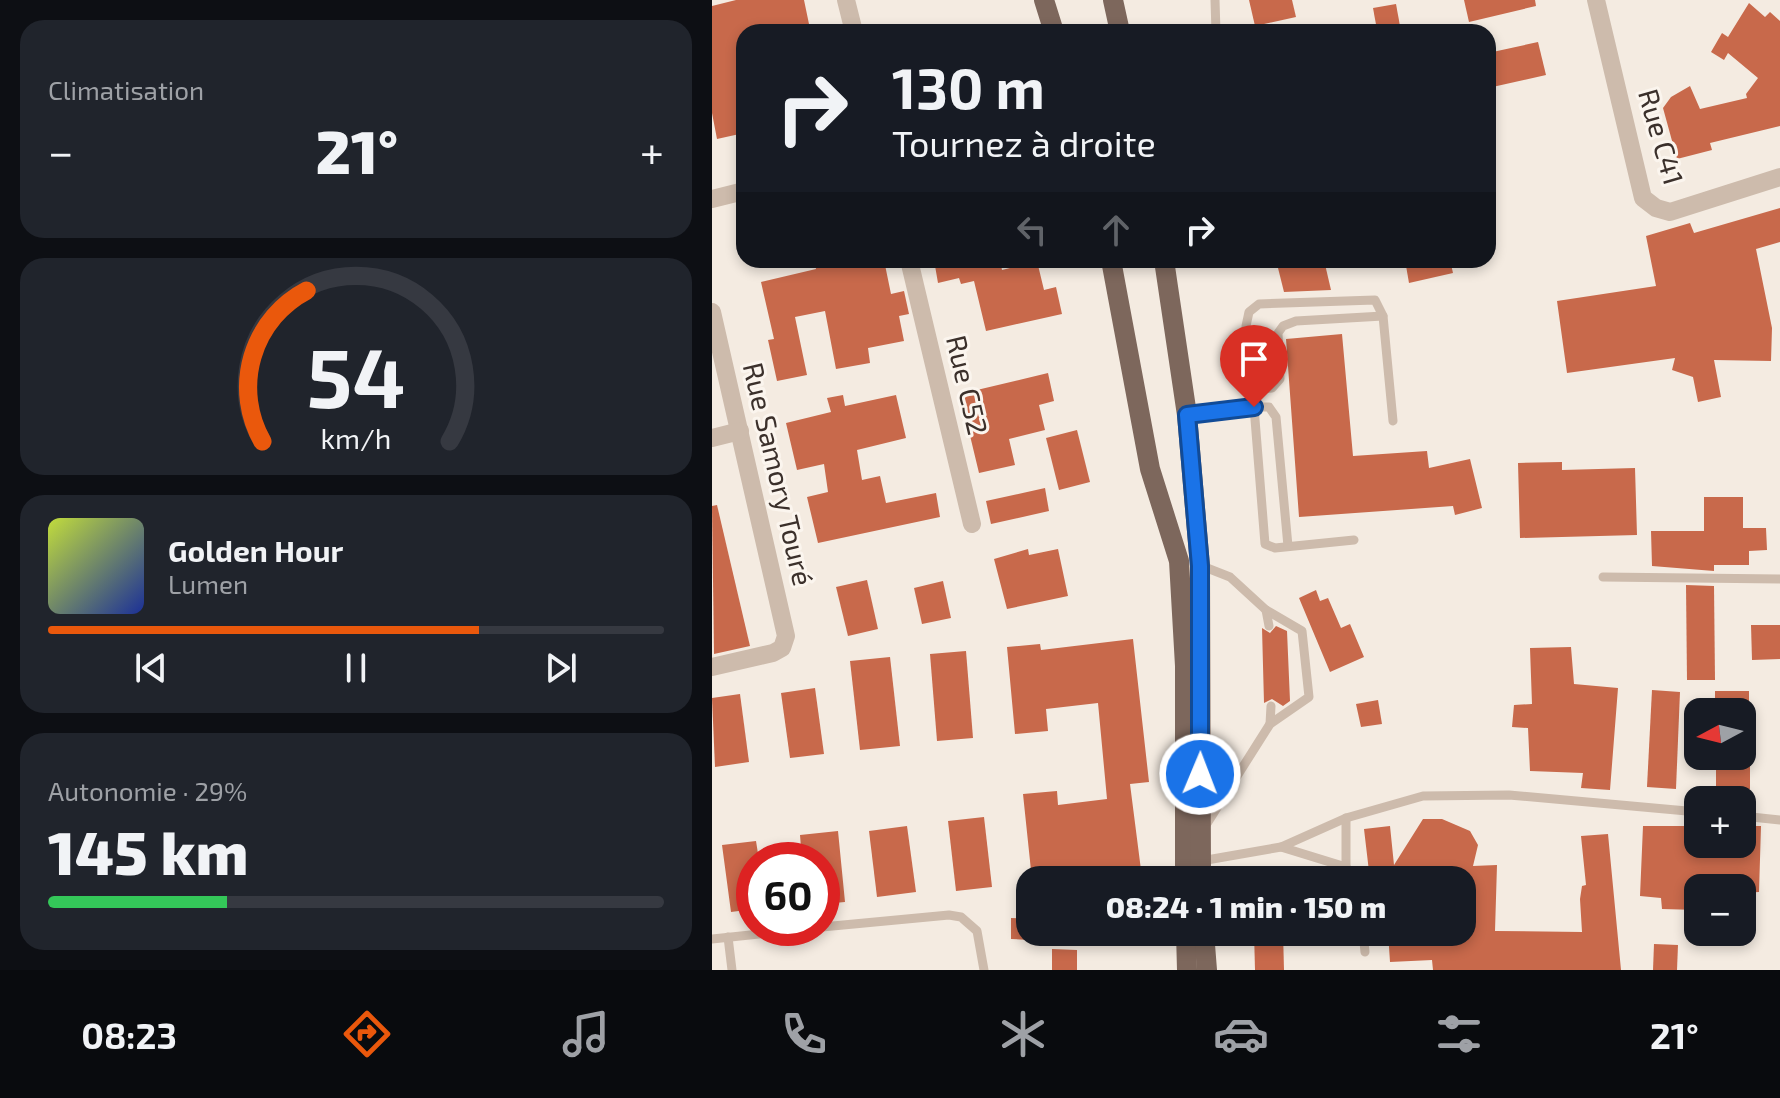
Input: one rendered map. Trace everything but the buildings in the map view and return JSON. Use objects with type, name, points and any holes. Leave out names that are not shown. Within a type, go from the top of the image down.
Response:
[{"type":"main road","points":[[1044,0],[1052,24]]},
{"type":"main road","points":[[1113,0],[1118,24]]},
{"type":"main road","points":[[1112,268],[1150,469],[1179,561],[1185,666],[1185,866]]},
{"type":"main road","points":[[1165,268],[1187,415],[1200,566],[1201,866]]},
{"type":"main road","points":[[1186,946],[1187,970]]},
{"type":"main road","points":[[1205,946],[1207,970]]},
{"type":"street","points":[[846,0],[852,24]]},
{"type":"street","name":"Rue C41","points":[[1596,0],[1643,198],[1656,208],[1670,212],[1780,177]]},
{"type":"street","points":[[712,199],[736,193]]},
{"type":"street","name":"Rue C52","points":[[911,268],[972,524]]},
{"type":"street","name":"Rue Samory Touré","points":[[712,312],[786,636],[782,648],[712,667]]},
{"type":"street","points":[[712,438],[740,431]]},
{"type":"lane","points":[[1215,0],[1216,24]]},
{"type":"lane","points":[[1354,540],[1288,546],[1265,544],[1246,326],[1254,307],[1375,300],[1383,316],[1393,421]]},
{"type":"lane","points":[[1252,390],[1272,388],[1280,379],[1278,333],[1283,326],[1296,321],[1383,316]]},
{"type":"lane","points":[[1187,415],[1269,407],[1276,417],[1288,546]]},
{"type":"lane","points":[[1200,566],[1230,577],[1266,610],[1302,631],[1309,697],[1270,724],[1200,834]]},
{"type":"lane","points":[[1603,577],[1780,579]]},
{"type":"lane","points":[[1266,610],[1269,626]]},
{"type":"lane","points":[[1270,724],[1271,706]]},
{"type":"lane","points":[[1215,866],[1281,847],[1346,818],[1423,796],[1509,795],[1684,811]]},
{"type":"lane","points":[[1756,817],[1780,820]]},
{"type":"lane","points":[[1346,818],[1346,866]]},
{"type":"lane","points":[[1281,847],[1343,866]]},
{"type":"lane","points":[[840,926],[938,915],[961,917],[977,931],[984,970]]},
{"type":"lane","points":[[712,939],[736,936]]},
{"type":"lane","points":[[728,937],[732,970]]},
{"type":"lane","points":[[1364,946],[1365,952]]},
{"type":"route","points":[[1200,774],[1200,566],[1187,415],[1254,407]]}]
